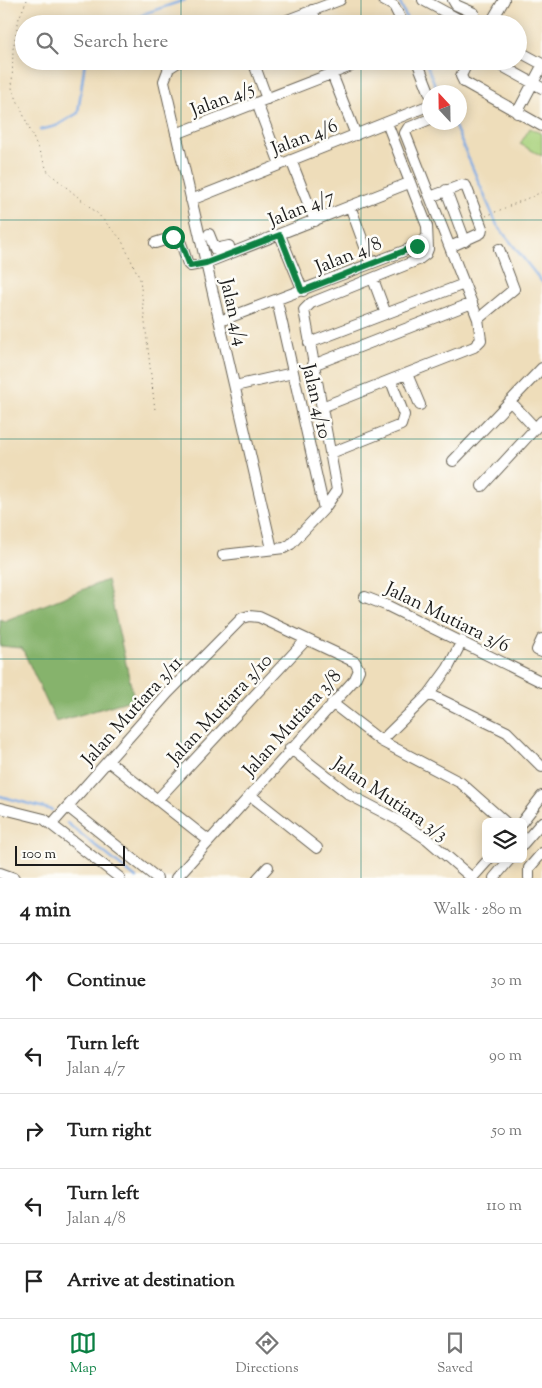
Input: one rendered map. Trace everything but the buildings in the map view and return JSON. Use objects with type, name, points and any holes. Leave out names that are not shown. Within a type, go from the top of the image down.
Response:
[{"type":"street","points":[[300,15],[340,0]]},
{"type":"street","points":[[383,0],[394,6],[398,15]]},
{"type":"street","points":[[423,0],[452,15]]},
{"type":"street","points":[[453,0],[456,5],[469,11],[467,15]]},
{"type":"street","points":[[495,15],[504,0]]},
{"type":"street","points":[[312,10],[314,15]]},
{"type":"street","points":[[518,112],[538,86],[542,65],[527,56]]},
{"type":"street","name":"Jalan 4/4","points":[[168,70],[164,81],[272,549]]},
{"type":"street","points":[[257,70],[268,99]]},
{"type":"street","points":[[334,70],[356,135]]},
{"type":"street","name":"Jalan 4/5","points":[[176,134],[342,70]]},
{"type":"street","points":[[421,70],[426,85]]},
{"type":"street","points":[[464,70],[461,76],[464,82],[542,126]]},
{"type":"street","points":[[509,70],[538,86]]},
{"type":"street","points":[[257,103],[280,164]]},
{"type":"street","name":"Jalan 4/6","points":[[191,200],[422,108]]},
{"type":"street","points":[[322,407],[474,348],[481,340],[478,319],[405,133],[408,128],[422,122]]},
{"type":"street","points":[[223,555],[272,549],[291,544],[324,509],[337,490],[304,314],[306,307],[423,258],[428,249],[427,226],[387,123]]},
{"type":"street","points":[[291,160],[315,220]]},
{"type":"street","name":"Jalan 4/7","points":[[206,263],[225,250],[280,235],[410,182]]},
{"type":"street","points":[[430,197],[462,184],[466,186],[479,219],[481,233],[450,248]]},
{"type":"street","points":[[446,190],[465,241]]},
{"type":"street","points":[[350,206],[371,263]]},
{"type":"street","points":[[209,234],[215,249],[225,250]]},
{"type":"street","points":[[280,235],[302,291]]},
{"type":"street","points":[[156,243],[173,237],[176,238],[181,242],[190,266],[206,263]]},
{"type":"street","name":"Jalan 4/8","points":[[220,321],[277,301],[420,245],[427,237]]},
{"type":"street","points":[[478,319],[514,290],[499,249]]},
{"type":"street","points":[[373,279],[386,314]]},
{"type":"street","points":[[309,343],[464,284]]},
{"type":"street","name":"Jalan 4/10","points":[[277,301],[324,509]]},
{"type":"street","points":[[313,365],[472,304]]},
{"type":"street","points":[[453,461],[542,368]]},
{"type":"street","points":[[235,386],[294,373]]},
{"type":"street","points":[[407,374],[420,405]]},
{"type":"street","points":[[331,453],[401,424],[404,416],[390,381]]},
{"type":"street","points":[[482,486],[539,425],[510,401]]},
{"type":"street","name":"Jalan Mutiara 3/6","points":[[365,597],[462,641],[542,682]]},
{"type":"street","name":"Jalan Mutiara 3/8","points":[[176,878],[290,748],[355,679],[358,666],[355,662],[254,616],[245,617],[238,621]]},
{"type":"street","name":"Jalan Mutiara 3/11","points":[[52,824],[238,621]]},
{"type":"street","points":[[539,651],[542,639]]},
{"type":"street","name":"Jalan Mutiara 3/10","points":[[157,800],[306,640]]},
{"type":"street","points":[[381,741],[429,694],[448,668],[462,641]]},
{"type":"street","points":[[429,694],[507,732],[542,768]]},
{"type":"street","points":[[332,703],[381,741],[461,783],[500,818]]},
{"type":"street","name":"Jalan Mutiara 3/3","points":[[290,748],[350,795],[400,821],[427,839],[472,878]]},
{"type":"street","points":[[108,761],[208,840]]},
{"type":"street","points":[[250,795],[317,848]]},
{"type":"street","points":[[525,818],[542,796]]},
{"type":"street","points":[[68,807],[157,878]]},
{"type":"street","points":[[0,808],[42,817],[120,878]]},
{"type":"street","points":[[527,839],[542,822]]},
{"type":"street","points":[[529,873],[542,853]]},
{"type":"street","points":[[472,878],[485,863]]},
{"type":"street","points":[[494,878],[507,863]]},
{"type":"street","points":[[258,878],[268,867]]},
{"type":"street","points":[[0,873],[10,874],[14,878]]},
{"type":"path","points":[[20,15],[27,0]]},
{"type":"path","points":[[15,39],[12,88],[48,172],[96,212],[121,239],[140,278],[155,410]]},
{"type":"path","points":[[483,217],[542,192]]},
{"type":"green space","points":[[530,128],[542,134],[542,156],[520,144]]},
{"type":"green space","points":[[107,580],[134,699],[56,722],[22,648],[0,646],[0,619],[4,621]]},
{"type":"waterway","points":[[142,15],[185,0]]},
{"type":"waterway","points":[[394,0],[400,3],[405,15]]},
{"type":"waterway","points":[[40,130],[56,126],[78,113],[84,70]]},
{"type":"waterway","points":[[429,70],[435,85]]},
{"type":"waterway","points":[[456,130],[497,225],[542,282]]},
{"type":"waterway","points":[[0,796],[52,810]]},
{"type":"waterway","points":[[67,823],[136,878]]},
{"type":"route","points":[[173,237],[181,242],[190,266],[206,263],[280,235],[302,291],[417,246]]}]
